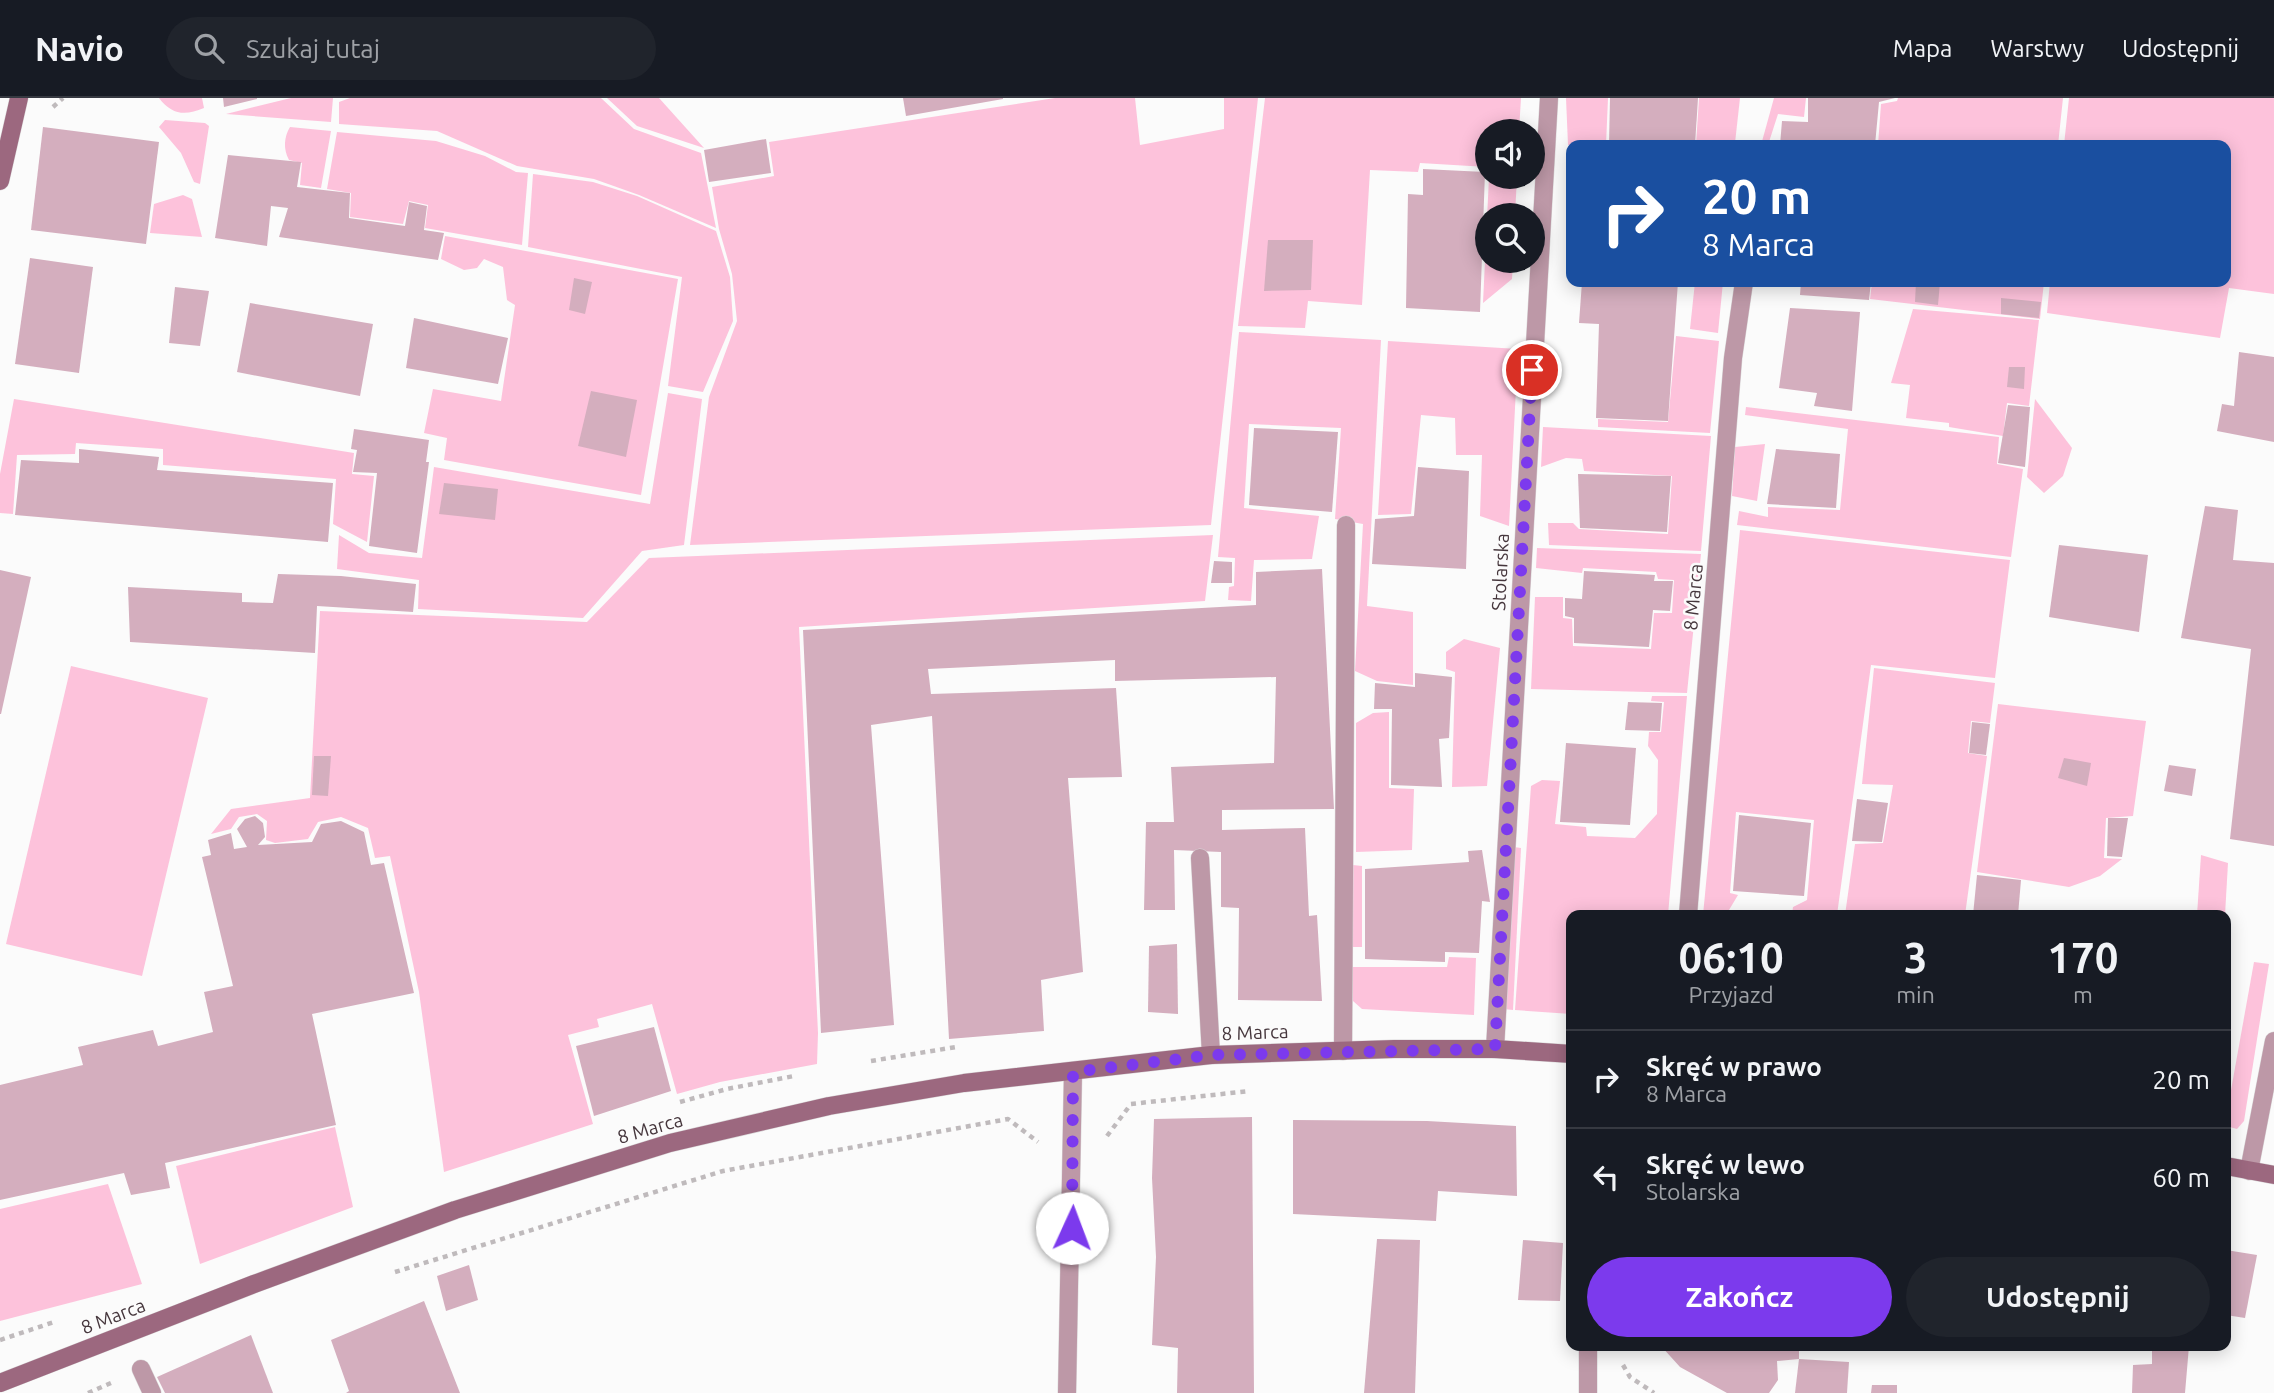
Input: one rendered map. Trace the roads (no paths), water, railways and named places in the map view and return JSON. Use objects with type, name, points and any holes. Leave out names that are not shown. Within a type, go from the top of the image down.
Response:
[{"type":"street","points":[[0,181],[19,98]]},
{"type":"street","name":"Stolarska","points":[[1495,1049],[1549,98]]},
{"type":"street","name":"8 Marca","points":[[1688,910],[1733,358],[1743,287]]},
{"type":"street","points":[[1343,1051],[1346,525]]},
{"type":"street","points":[[1200,858],[1211,1055]]},
{"type":"street","points":[[2249,1171],[2274,1041]]},
{"type":"street","name":"8 Marca","points":[[0,1383],[254,1284],[455,1210],[670,1143],[829,1106],[964,1083],[1211,1055],[1495,1049],[1566,1054]]},
{"type":"street","points":[[1067,1393],[1074,1145],[1073,1072]]},
{"type":"street","points":[[2231,1167],[2274,1175]]},
{"type":"street","points":[[1588,1351],[1588,1393]]},
{"type":"street","points":[[141,1369],[152,1393]]}]
